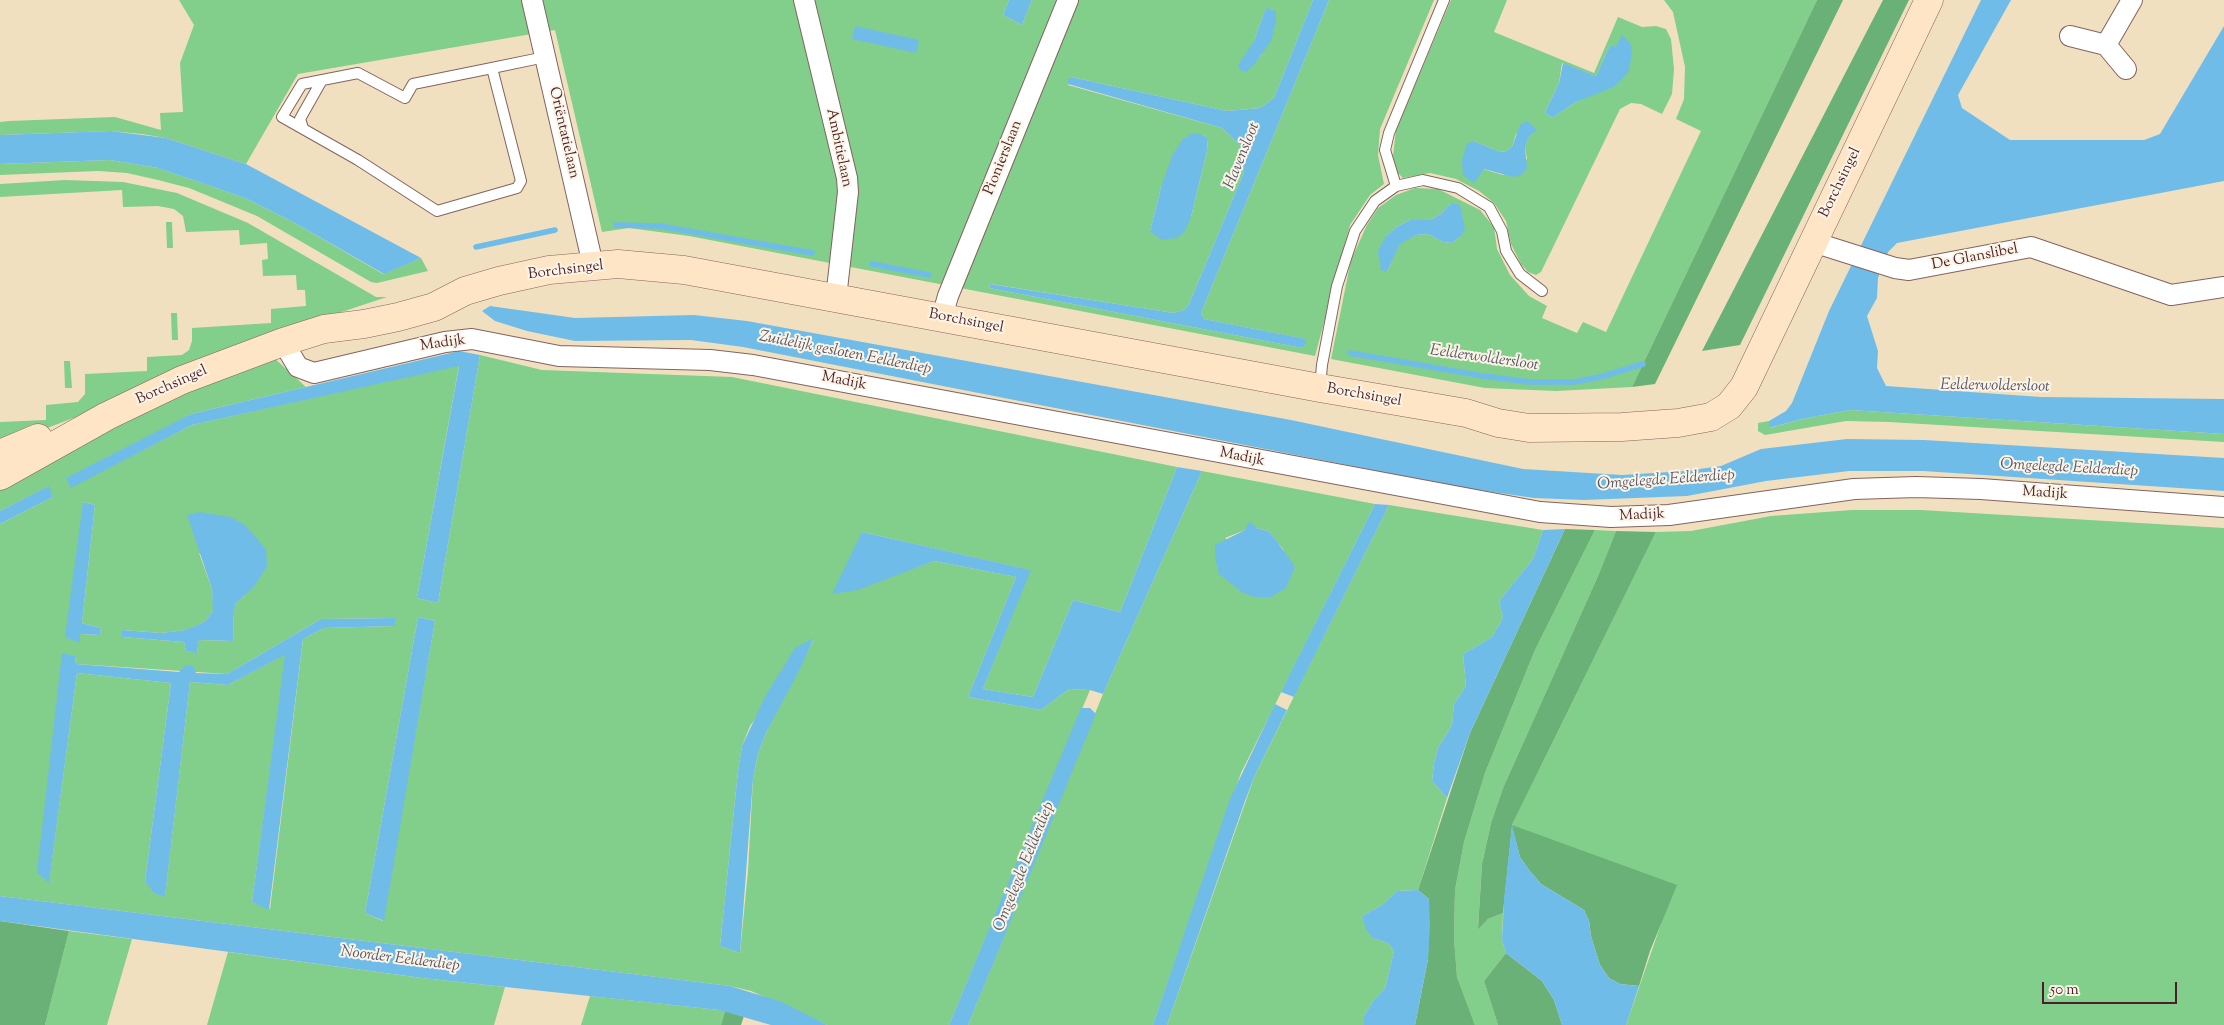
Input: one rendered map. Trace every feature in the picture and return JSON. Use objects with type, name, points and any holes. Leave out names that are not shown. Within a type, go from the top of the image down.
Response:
[{"type":"main road","name":"Borchsingel","points":[[0,476],[106,416],[182,380],[282,342],[324,330],[398,317],[434,306],[464,291],[499,281],[549,270],[593,265],[645,266],[684,270],[1320,388],[1466,413],[1498,423],[1553,429],[1622,427],[1696,421],[1712,417],[1729,406],[1744,387],[1929,0]]},
{"type":"main road","name":"Borchsingel","points":[[0,454],[46,435],[106,416]]},
{"type":"street","name":"Oriëntatielaan","points":[[532,0],[593,265]]},
{"type":"street","name":"Ambitielaan","points":[[804,0],[847,178],[848,192],[836,298]]},
{"type":"street","name":"Pionierslaan","points":[[942,317],[948,296],[1068,0]]},
{"type":"street","points":[[2106,45],[2132,0]]},
{"type":"street","points":[[2070,36],[2106,45],[2126,69]]},
{"type":"street","name":"De Glanslibel","points":[[1813,242],[1895,268],[1909,270],[2031,247],[2172,295],[2224,288]]},
{"type":"street","name":"Madijk","points":[[282,342],[298,367],[314,373],[445,342],[472,339],[559,356],[710,360],[753,365],[1540,512],[1611,517],[1669,515],[1854,489],[1916,487],[1981,489],[2224,507]]},
{"type":"lane","points":[[1396,186],[1385,150],[1389,133],[1444,0]]},
{"type":"lane","points":[[492,68],[521,181],[517,188],[437,211],[282,117],[302,84],[358,73],[405,98],[413,84],[545,57]]},
{"type":"lane","points":[[303,128],[300,119],[322,80]]},
{"type":"lane","points":[[1320,388],[1322,365],[1336,286],[1355,231],[1375,201],[1396,186],[1423,180],[1458,188],[1489,207],[1502,231],[1506,251],[1520,274],[1542,291]]},
{"type":"green space","points":[[179,0],[1009,0],[1003,15],[1022,25],[1032,0],[1313,0],[1274,98],[1260,108],[1227,111],[1071,77],[1068,85],[1222,128],[1242,147],[1244,172],[1189,304],[1184,310],[1174,313],[991,284],[989,286],[989,288],[1302,348],[1305,339],[1204,319],[1201,313],[1329,0],[1434,0],[1380,129],[1378,155],[1384,184],[1370,195],[1350,225],[1315,356],[689,236],[629,228],[602,232],[555,30],[298,74],[246,164],[166,138],[141,134],[111,131],[0,135],[0,122],[115,117],[161,130],[160,113],[183,112],[180,63],[194,25]],"holes":[[[1265,10],[1261,57],[1254,41]],[[1203,135],[1208,138],[1207,151],[1191,217],[1150,231],[1161,187]]]},
{"type":"green space","points":[[1451,0],[1507,0],[1494,32],[1594,73],[1618,17],[1642,27],[1656,26],[1666,29],[1671,39],[1674,69],[1672,94],[1662,114],[1641,104],[1631,103],[1620,109],[1541,272],[1536,275],[1528,272],[1521,264],[1511,244],[1506,221],[1494,203],[1479,191],[1456,179],[1430,173],[1403,178],[1397,172],[1393,156],[1396,130]],"holes":[[[1610,45],[1616,48],[1593,94],[1576,102],[1552,118],[1545,112],[1559,83],[1562,63],[1596,76]],[[1536,130],[1529,135],[1525,147],[1527,159],[1503,175],[1483,169],[1479,174],[1474,141],[1500,152],[1507,151],[1512,147],[1516,134]]]},
{"type":"green space","points":[[1664,0],[1817,0],[1632,387],[1556,391],[1485,388],[1331,359],[1351,260],[1367,225],[1378,208],[1396,195],[1415,188],[1438,189],[1480,210],[1494,227],[1497,249],[1510,275],[1529,296],[1547,306],[1542,318],[1577,333],[1583,322],[1606,332],[1701,131],[1676,119],[1684,99],[1685,67],[1673,12]],"holes":[[[1451,203],[1460,237],[1452,243],[1443,242],[1428,234],[1416,235],[1400,243],[1387,272],[1386,236],[1398,226],[1410,220],[1430,220],[1441,214]]]},
{"type":"green space","points":[[1817,0],[1843,0],[1655,384],[1632,387]]},
{"type":"green space","points":[[1883,0],[1909,0],[1740,345],[1702,351]]},
{"type":"green space","points":[[110,160],[158,168],[245,198],[293,222],[383,274],[421,258],[428,271],[377,283],[371,282],[257,216],[189,188],[127,173],[98,171],[0,175],[0,164]]},
{"type":"green space","points":[[65,180],[123,182],[177,193],[248,223],[376,297],[387,297],[296,327],[118,401],[0,446],[0,422],[46,420],[46,405],[78,402],[85,394],[85,374],[147,371],[147,357],[182,355],[189,350],[192,341],[192,328],[271,323],[271,309],[306,306],[305,290],[297,290],[296,275],[263,276],[262,260],[268,259],[267,243],[240,245],[239,230],[186,232],[183,216],[174,209],[158,206],[123,207],[122,190],[0,197],[0,184]]},
{"type":"green space","points":[[166,222],[172,222],[173,248],[167,248]]},
{"type":"green space","points":[[171,313],[177,313],[178,340],[172,340]]},
{"type":"green space","points":[[480,355],[542,370],[732,377],[1177,467],[1120,612],[1073,600],[1033,697],[983,689],[1030,570],[862,532],[883,579],[934,561],[1016,577],[968,697],[1041,710],[1069,689],[1090,690],[949,1025],[827,1025],[751,991],[730,986],[0,896],[0,524],[53,497],[48,487],[0,511],[0,483],[152,405],[273,357],[306,387],[191,414],[71,487],[192,425],[459,365],[417,598],[438,603]],"holes":[[[83,502],[95,505],[82,623],[101,628],[100,635],[80,634],[79,642]],[[199,553],[245,595],[236,603],[233,641],[199,640],[197,652],[186,651],[184,642],[122,637],[122,630],[161,633],[187,630],[204,622],[213,611],[212,589]],[[418,617],[435,621],[383,921],[365,913]],[[395,618],[394,626],[324,628],[303,639],[270,909],[252,902],[286,654],[228,685],[190,682],[165,896],[145,881],[171,683],[77,673],[49,882],[75,656],[76,664],[227,674],[321,619]],[[814,639],[766,733],[758,754],[753,779],[748,871],[740,953],[720,946],[742,746],[750,726]]]},
{"type":"green space","points":[[64,361],[70,361],[72,388],[65,388]]},
{"type":"green space","points":[[1850,410],[2224,434],[2224,442],[1889,422],[1846,421],[1765,435],[1758,431],[1758,423],[1769,421],[1770,428],[1802,419]]},
{"type":"green space","points":[[1202,471],[1375,504],[1241,773],[1153,1025],[968,1025],[1103,694]],"holes":[[[1256,528],[1268,531],[1283,549],[1287,581],[1285,588],[1225,538]]]},
{"type":"green space","points":[[1389,505],[1543,530],[1533,559],[1499,601],[1503,618],[1492,637],[1463,654],[1466,686],[1454,704],[1452,725],[1438,748],[1432,781],[1447,798],[1418,890],[1397,891],[1382,905],[1362,916],[1372,938],[1388,943],[1394,951],[1385,988],[1373,1001],[1364,1016],[1364,1025],[1167,1025],[1255,775]]},
{"type":"green space","points":[[1852,510],[1921,510],[2224,528],[2224,1025],[1626,1025],[1661,924],[1512,825],[1656,532],[1691,531],[1771,516]]},
{"type":"green space","points":[[1565,529],[1595,530],[1535,650],[1485,773],[1464,842],[1455,890],[1454,938],[1457,977],[1475,1025],[1415,1025],[1428,959],[1429,899],[1418,890],[1470,733]]},
{"type":"green space","points":[[1595,530],[1616,531],[1598,576],[1503,788],[1491,823],[1482,864],[1478,928],[1488,919],[1503,913],[1502,940],[1506,953],[1484,981],[1498,1025],[1475,1025],[1457,977],[1454,938],[1455,890],[1464,842],[1485,773],[1535,650]]},
{"type":"green space","points":[[1616,531],[1656,532],[1512,825],[1677,885],[1650,951],[1639,986],[1620,984],[1609,978],[1600,965],[1591,936],[1589,921],[1584,910],[1541,884],[1520,857],[1512,827],[1503,913],[1488,919],[1478,929],[1482,864],[1491,823],[1503,788],[1598,576]]},
{"type":"green space","points":[[0,921],[69,931],[45,1025],[0,1025]]},
{"type":"green space","points":[[69,931],[132,939],[107,1025],[45,1025]]},
{"type":"green space","points":[[228,952],[505,987],[494,1025],[207,1025]]},
{"type":"green space","points":[[1506,953],[1542,981],[1554,1000],[1562,1025],[1498,1025],[1484,981]]},
{"type":"green space","points":[[590,996],[725,1011],[721,1025],[581,1025]]},
{"type":"green space","points":[[725,1011],[744,1016],[741,1025],[721,1025]]},
{"type":"water","points":[[1009,0],[1032,0],[1022,25],[1003,15]]},
{"type":"water","name":"Havensloot","points":[[1313,0],[1329,0],[1201,313],[1204,319],[1306,339],[1306,344],[1302,348],[989,288],[990,284],[1174,313],[1184,310],[1189,304],[1244,172],[1242,147],[1222,128],[1068,84],[1068,80],[1071,77],[1227,111],[1260,108],[1274,98]]},
{"type":"water","points":[[1981,0],[2011,0],[1958,95],[1962,108],[2010,140],[2144,140],[2160,134],[2224,26],[2224,181],[1897,243],[1888,252],[1878,278],[1877,298],[1867,316],[1878,351],[1877,368],[1886,386],[2041,397],[2224,399],[2224,434],[1850,410],[1802,419],[1769,428],[1769,421],[1786,411],[1792,403],[1829,311]]},
{"type":"water","points":[[1268,8],[1276,12],[1276,22],[1271,41],[1253,66],[1246,72],[1240,70],[1238,65],[1254,41],[1265,10]]},
{"type":"water","points":[[855,26],[919,40],[916,53],[852,39]]},
{"type":"water","points":[[1622,34],[1632,46],[1628,73],[1614,87],[1576,102],[1552,118],[1545,112],[1559,83],[1563,63],[1596,76],[1610,45],[1616,47]]},
{"type":"water","points":[[1527,121],[1537,130],[1529,136],[1525,147],[1527,168],[1521,175],[1513,177],[1484,169],[1474,183],[1463,175],[1462,160],[1467,144],[1474,141],[1500,152],[1507,151],[1512,147],[1520,125]]},
{"type":"water","points":[[111,131],[166,138],[246,164],[421,258],[384,274],[293,222],[245,198],[158,168],[110,160],[0,164],[0,135]]},
{"type":"water","points":[[1193,133],[1208,138],[1207,151],[1191,217],[1185,231],[1177,238],[1162,240],[1150,231],[1161,187],[1173,154],[1183,139]]},
{"type":"water","points":[[1451,203],[1460,205],[1465,229],[1460,237],[1452,243],[1443,242],[1428,234],[1416,235],[1400,244],[1387,272],[1381,270],[1378,251],[1386,236],[1398,226],[1410,220],[1430,220],[1441,214]]},
{"type":"water","points":[[490,306],[575,318],[694,315],[747,321],[1291,420],[1523,469],[1622,475],[1685,471],[1721,466],[1761,449],[1847,439],[1924,440],[2224,458],[2224,491],[1923,471],[1849,471],[1766,481],[1687,496],[1584,500],[1534,498],[1465,488],[743,347],[691,340],[575,341],[527,331],[495,321],[482,311]]},
{"type":"water","points":[[459,351],[480,355],[438,603],[417,598],[459,366],[192,425],[71,488],[66,478],[191,414]]},
{"type":"water","points":[[1177,467],[1202,471],[1103,694],[1090,690],[1069,689],[1041,710],[968,697],[1016,577],[934,561],[858,590],[832,594],[862,532],[1031,570],[983,689],[1033,697],[1073,600],[1120,612]]},
{"type":"water","points":[[49,486],[53,497],[0,524],[0,511]]},
{"type":"water","points":[[83,502],[95,505],[82,623],[101,628],[100,635],[80,634],[80,643],[65,637]]},
{"type":"water","points":[[1375,504],[1389,505],[1294,697],[1281,692]]},
{"type":"water","points":[[200,512],[230,517],[245,525],[266,549],[267,566],[254,587],[236,603],[233,641],[199,640],[197,653],[186,651],[184,642],[122,637],[122,630],[161,633],[186,630],[204,622],[213,611],[212,589],[187,515]]},
{"type":"water","points":[[1250,521],[1256,528],[1268,531],[1295,567],[1286,588],[1271,597],[1255,597],[1243,593],[1219,574],[1215,558],[1215,545],[1245,530]]},
{"type":"water","points":[[1565,529],[1470,733],[1447,798],[1432,781],[1434,763],[1438,748],[1452,725],[1454,704],[1466,686],[1463,654],[1492,637],[1503,618],[1499,601],[1533,559],[1543,530]]},
{"type":"water","points":[[418,617],[435,621],[384,921],[365,913]]},
{"type":"water","points":[[395,618],[395,626],[324,628],[303,639],[269,910],[252,902],[285,655],[228,685],[190,682],[165,897],[154,893],[145,881],[171,683],[77,673],[49,883],[37,872],[62,653],[75,656],[76,664],[179,672],[186,665],[193,666],[196,673],[227,674],[321,619]]},
{"type":"water","points":[[814,638],[766,733],[758,754],[753,779],[740,953],[720,946],[742,746],[766,695],[795,648]]},
{"type":"water","points":[[1275,704],[1287,710],[1255,775],[1245,801],[1167,1025],[1153,1025],[1230,799]]},
{"type":"water","name":"Omgelegde Eelderdiep","points":[[1081,708],[1090,708],[1096,714],[968,1025],[949,1025]]},
{"type":"water","points":[[1512,825],[1520,857],[1529,870],[1541,884],[1584,910],[1589,921],[1591,936],[1600,965],[1609,978],[1620,984],[1639,986],[1626,1025],[1562,1025],[1554,1000],[1542,981],[1506,953],[1502,940]]},
{"type":"water","points":[[1418,890],[1429,899],[1430,926],[1428,959],[1415,1025],[1364,1025],[1364,1016],[1373,1001],[1385,988],[1394,951],[1388,943],[1372,938],[1366,929],[1362,916],[1382,905],[1397,891]]},
{"type":"water","name":"Noorder Eelderdiep","points":[[0,896],[730,986],[782,1002],[827,1025],[771,1025],[719,1010],[422,978],[0,921]]},
{"type":"waterway","points":[[616,225],[660,226],[812,253]]},
{"type":"waterway","points":[[476,247],[555,230]]},
{"type":"waterway","points":[[872,264],[929,275]]},
{"type":"waterway","name":"Eelderwoldersloot","points":[[1350,353],[1529,382],[1574,382],[1600,377],[1643,364]]},
{"type":"water label","name":"Zuidelijk gesloten Eelderdiep","points":[[845,354]]}]
